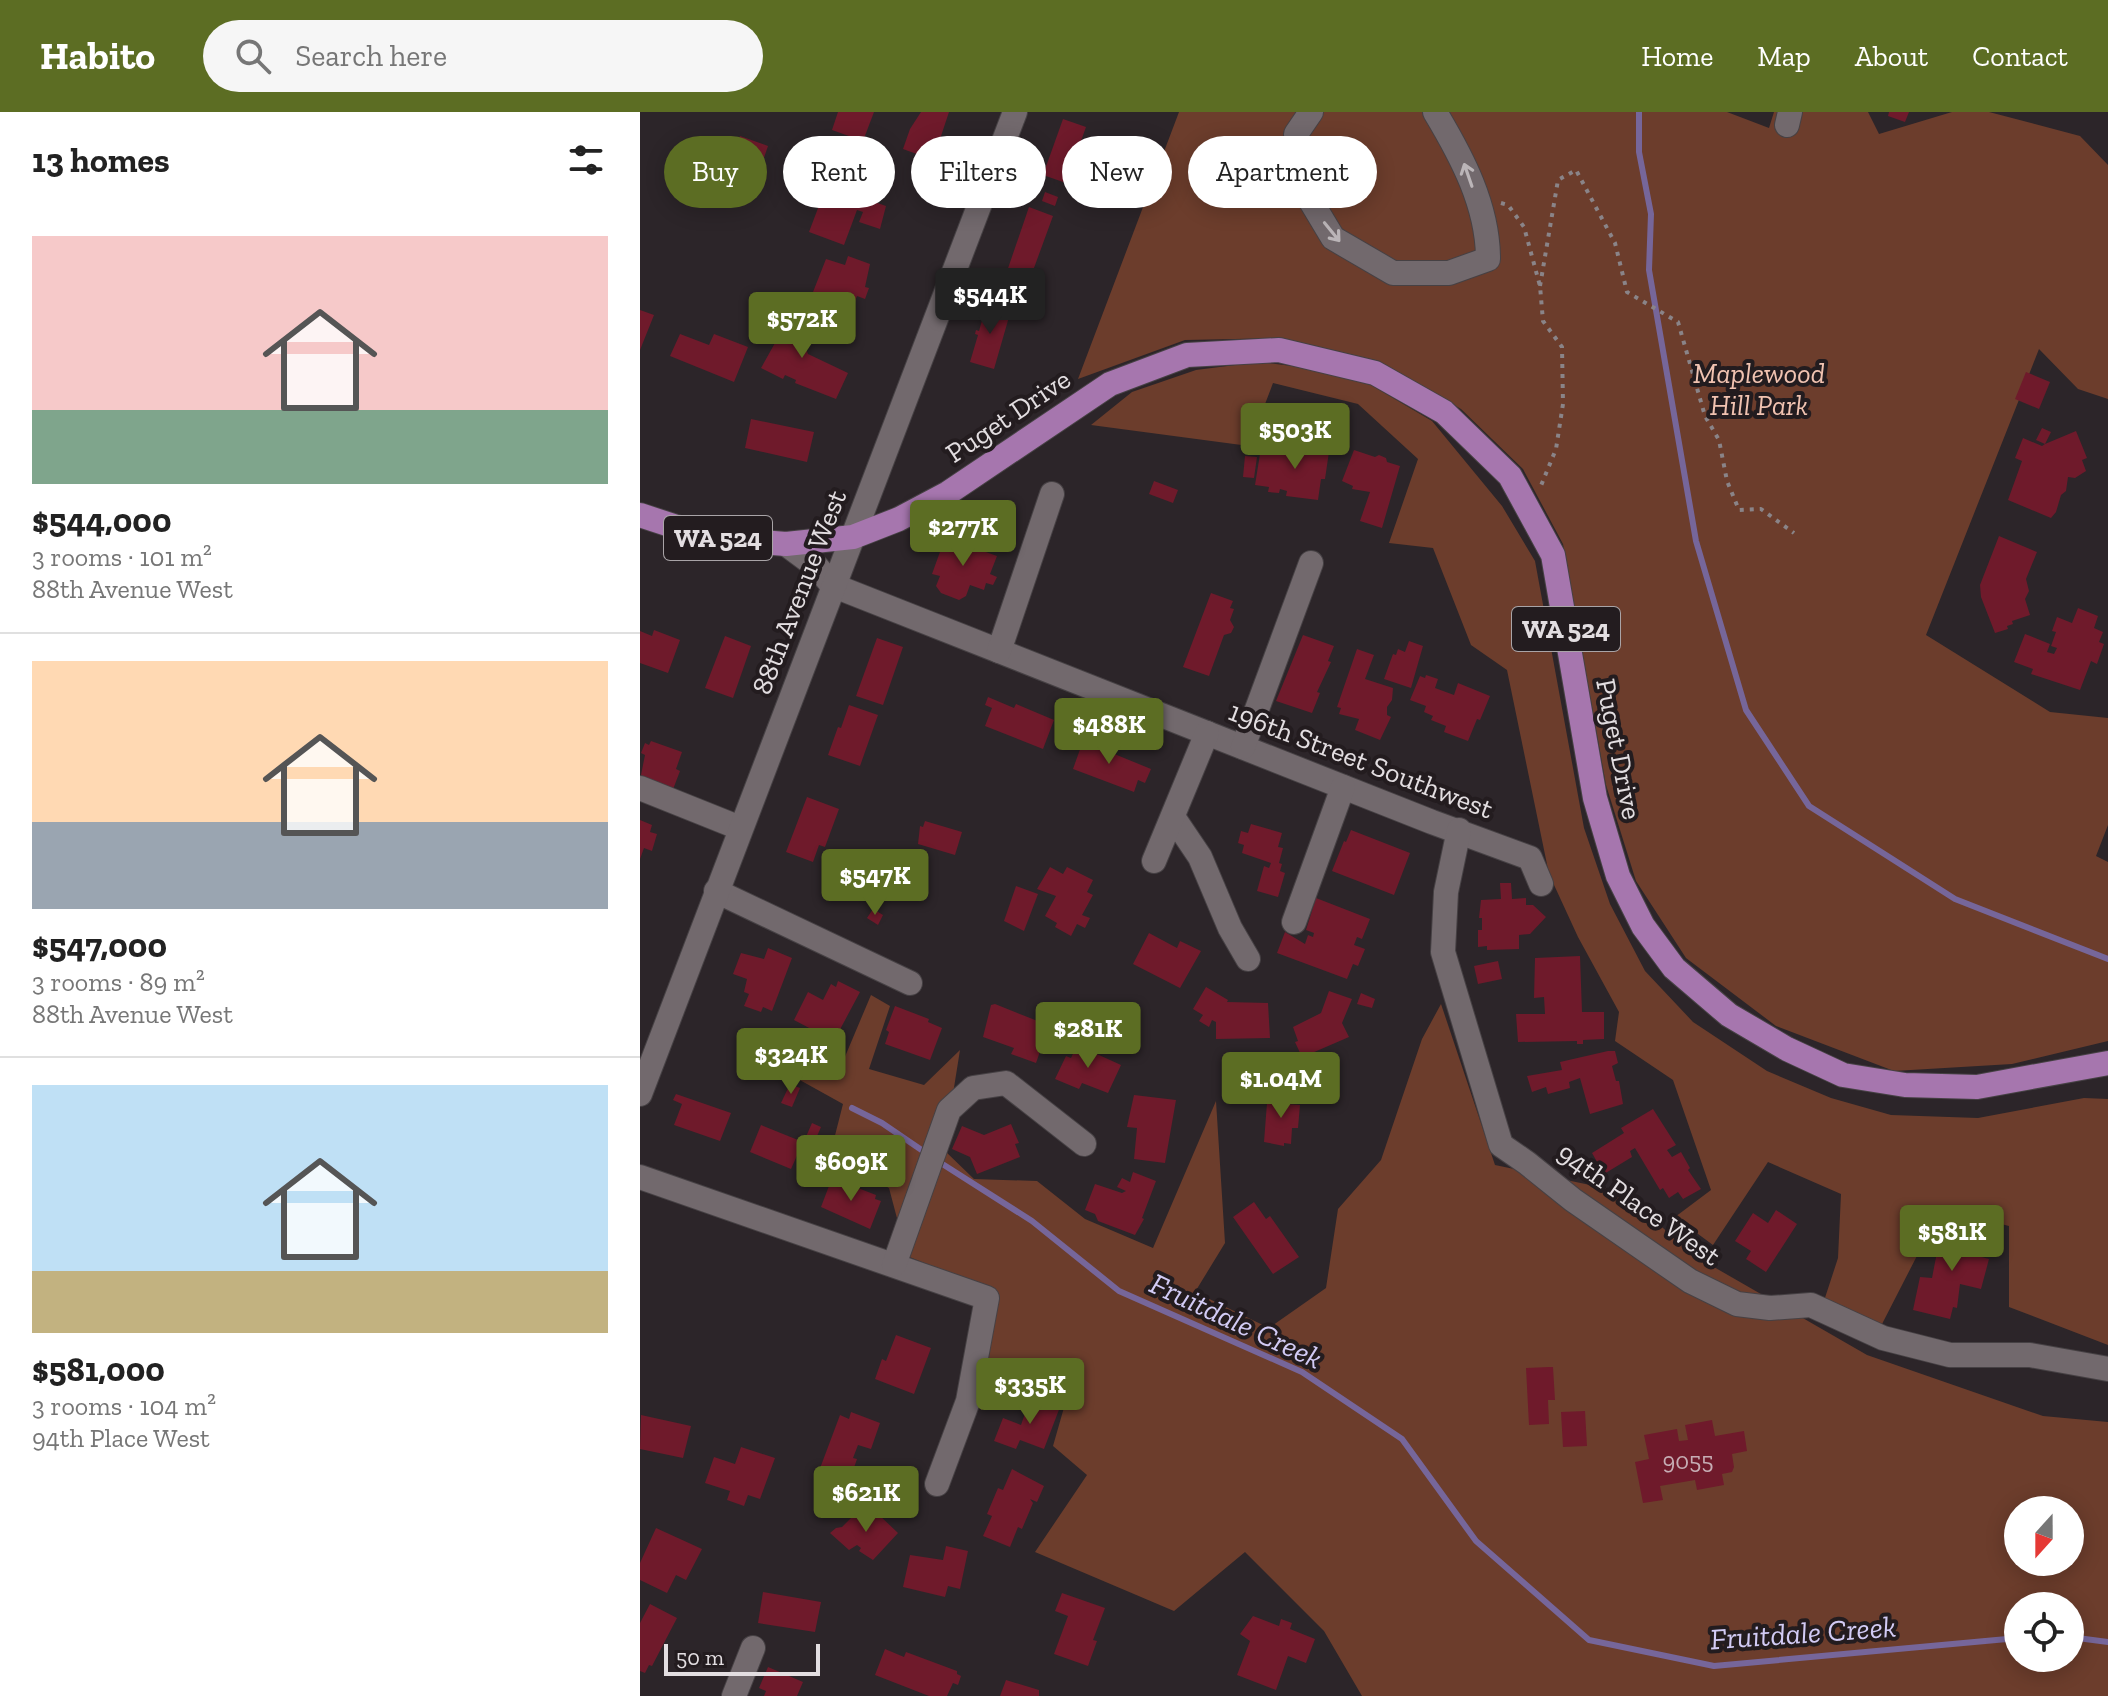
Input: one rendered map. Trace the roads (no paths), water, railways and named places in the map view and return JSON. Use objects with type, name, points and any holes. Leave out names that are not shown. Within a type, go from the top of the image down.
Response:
[{"type":"main road","name":"Puget Drive","points":[[853,537],[899,519],[948,493],[1110,384],[1187,355],[1279,350],[1375,373],[1444,412],[1510,476],[1553,555],[1595,798],[1614,863],[1643,926],[1674,968],[1729,1015],[1787,1049],[1843,1075],[1905,1085],[1977,1087],[2108,1063]]},
{"type":"main road","name":"WA 524","points":[[640,515],[710,538],[786,544],[853,537]]},
{"type":"street","name":"88th Avenue West","points":[[640,1094],[646,1058],[716,891],[1015,112]]},
{"type":"street","points":[[1311,112],[1296,134],[1303,188],[1333,238],[1393,273],[1449,273],[1488,259],[1488,232],[1462,157],[1435,112]]},
{"type":"street","points":[[999,651],[1052,494]]},
{"type":"street","points":[[786,544],[817,567],[832,585]]},
{"type":"street","points":[[1243,747],[1311,563]]},
{"type":"street","name":"196th Street Southwest","points":[[832,585],[1530,858],[1541,884]]},
{"type":"street","points":[[1154,861],[1207,733]]},
{"type":"street","points":[[1294,922],[1343,787]]},
{"type":"street","points":[[640,788],[740,828]]},
{"type":"street","points":[[1173,817],[1200,857],[1230,928],[1248,959]]},
{"type":"street","name":"94th Place West","points":[[1459,830],[1446,892],[1443,952],[1501,1145],[1573,1200],[1690,1281],[1737,1304],[1770,1308],[1811,1305],[1883,1338],[1950,1355],[2030,1355],[2108,1369]]},
{"type":"street","points":[[716,891],[910,983]]},
{"type":"street","points":[[894,1265],[949,1110],[973,1088],[1006,1083],[1084,1144]]},
{"type":"street","points":[[640,1177],[987,1298],[968,1401],[937,1484]]},
{"type":"street","points":[[734,1696],[753,1648]]},
{"type":"waterway","points":[[1639,112],[1639,152],[1651,214],[1649,270],[1696,541],[1746,710],[1809,806],[1955,899],[2108,959]]},
{"type":"waterway","name":"Fruitdale Creek","points":[[852,1108],[882,1123],[923,1151]]},
{"type":"waterway","name":"Fruitdale Creek","points":[[944,1165],[1032,1221],[1119,1291],[1302,1372],[1402,1439],[1476,1541],[1589,1640],[1714,1666],[2004,1639]]},
{"type":"waterway","name":"Fruitdale Creek","points":[[2084,1639],[2108,1642]]},
{"type":"park label","name":"Maplewood Hill Park","points":[[1759,389]]}]
